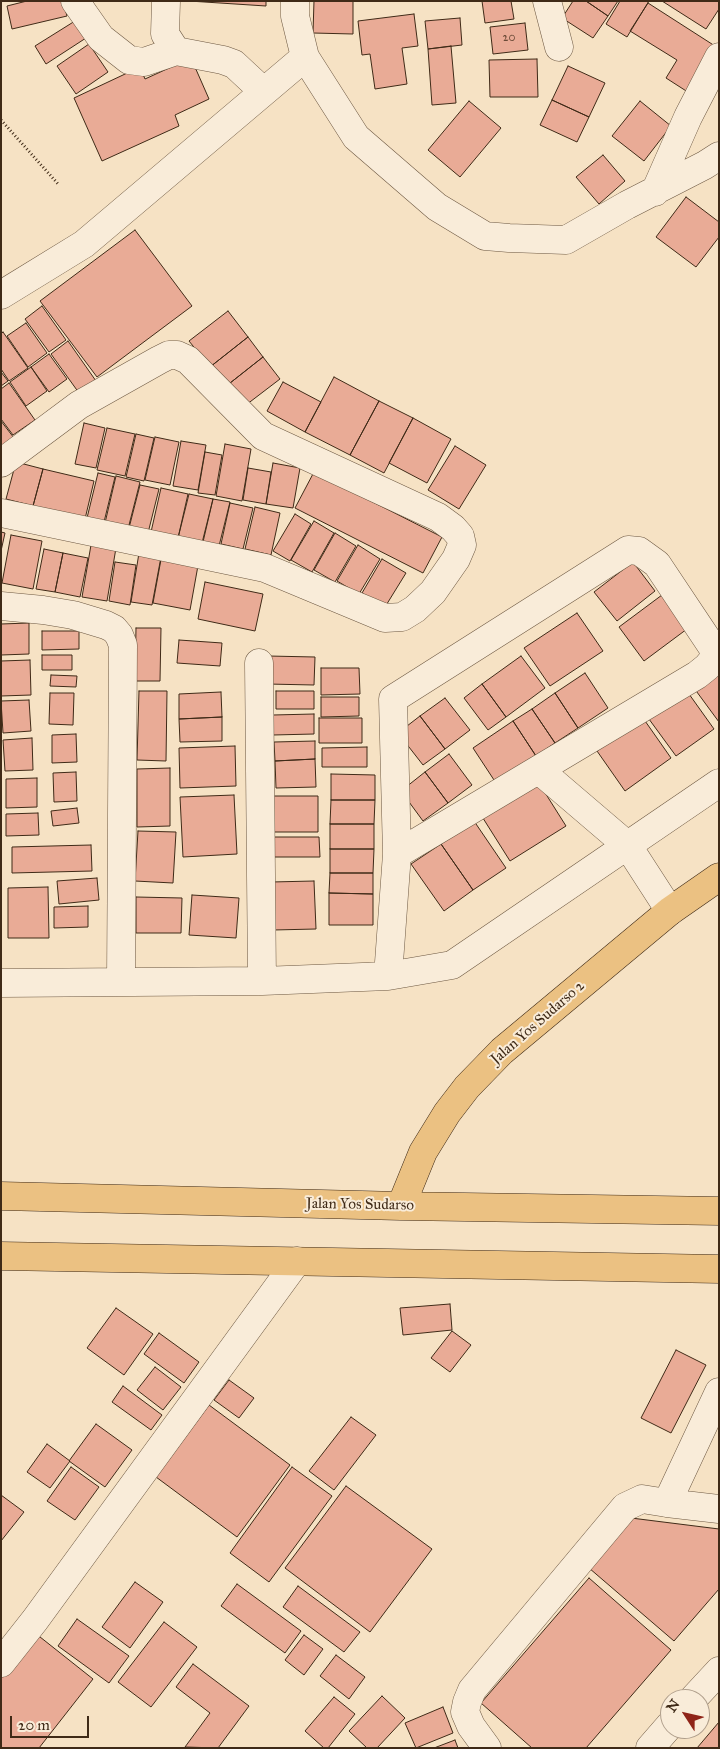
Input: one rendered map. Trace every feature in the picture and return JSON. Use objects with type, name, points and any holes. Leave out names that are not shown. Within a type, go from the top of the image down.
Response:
[{"type":"main road","name":"Jalan Yos Sudarso 2","points":[[401,1206],[423,1152],[447,1112],[467,1087],[502,1051],[670,911],[719,877]]},
{"type":"main road","name":"Jalan Yos Sudarso","points":[[1,1196],[401,1206],[719,1211]]},
{"type":"main road","points":[[1,1256],[719,1269]]},
{"type":"street","points":[[75,1],[101,38],[128,60],[144,62],[176,51],[223,60],[234,64],[264,91]]},
{"type":"street","points":[[166,1],[165,34],[176,51]]},
{"type":"street","points":[[295,1],[295,16],[304,57],[356,137],[437,207],[485,236],[566,240],[705,166],[719,156]]},
{"type":"street","points":[[547,1],[559,47]]},
{"type":"street","points":[[1,295],[84,244],[304,57]]},
{"type":"street","points":[[654,192],[688,117],[719,57]]},
{"type":"street","points":[[1,463],[78,405],[158,360],[170,355],[177,355],[188,360],[263,436],[438,517],[460,536],[462,545],[456,559],[433,592],[415,609],[402,617],[384,618],[265,568],[1,513]]},
{"type":"street","points":[[388,976],[397,854],[393,698],[628,550],[639,551],[657,564],[713,648],[712,661],[697,675],[397,854]]},
{"type":"street","points":[[1,606],[73,615],[106,625],[119,635],[123,645],[121,982]]},
{"type":"street","points":[[259,663],[262,981]]},
{"type":"street","points":[[539,770],[628,846],[670,911]]},
{"type":"street","points":[[1,983],[262,981],[388,976],[452,965],[719,783]]},
{"type":"street","points":[[1,1663],[35,1620],[297,1261]]},
{"type":"street","points":[[667,1503],[719,1392]]},
{"type":"street","points":[[487,1748],[471,1726],[465,1712],[472,1690],[625,1507],[642,1499],[719,1509]]},
{"type":"street","points":[[702,1689],[719,1670]]},
{"type":"street","points":[[650,1748],[660,1736]]},
{"type":"path","points":[[1,120],[59,185]]},
{"type":"building","points":[[27,1],[63,1],[67,16],[12,29],[7,6]]},
{"type":"building","points":[[189,1],[266,1],[266,6]]},
{"type":"building","points":[[314,1],[353,1],[353,34],[313,33]]},
{"type":"building","points":[[482,1],[511,1],[514,19],[485,23]]},
{"type":"building","points":[[573,1],[586,1],[608,16],[593,38],[562,18]]},
{"type":"building","points":[[586,1],[618,1],[608,16]]},
{"type":"building","points":[[620,1],[649,1],[627,37],[606,24]]},
{"type":"building","points":[[662,1],[719,1],[719,9],[706,29]]},
{"type":"building","points":[[648,3],[715,46],[694,96],[666,78],[677,60],[630,31]]},
{"type":"building","points":[[414,14],[418,46],[402,48],[407,84],[375,89],[370,54],[362,55],[358,21]]},
{"type":"building","points":[[460,18],[462,45],[428,49],[425,21]]},
{"type":"building","points":[[75,21],[86,38],[46,64],[35,46]]},
{"type":"building","points":[[525,23],[528,50],[493,54],[490,27]]},
{"type":"building","points":[[89,44],[108,72],[76,94],[57,66]]},
{"type":"building","points":[[451,46],[456,103],[432,105],[428,49]]},
{"type":"building","points":[[191,58],[209,99],[175,115],[179,126],[102,161],[74,98],[140,67],[145,79]]},
{"type":"building","points":[[537,59],[538,97],[490,97],[489,60]]},
{"type":"building","points":[[568,66],[605,83],[589,117],[552,100]]},
{"type":"building","points":[[552,100],[589,117],[577,142],[540,125]]},
{"type":"building","points":[[469,101],[501,128],[460,177],[428,150]]},
{"type":"building","points":[[640,101],[671,126],[644,161],[612,136]]},
{"type":"building","points":[[603,155],[625,181],[599,204],[576,177]]},
{"type":"building","points":[[686,197],[719,222],[719,237],[696,267],[656,237]]},
{"type":"building","points":[[135,230],[192,306],[97,377],[40,301]]},
{"type":"building","points":[[42,306],[66,340],[49,352],[25,319]]},
{"type":"building","points":[[228,311],[248,337],[210,367],[189,341]]},
{"type":"building","points":[[26,323],[47,353],[28,367],[7,336]]},
{"type":"building","points":[[3,332],[28,368],[9,381],[1,369],[1,334]]},
{"type":"building","points":[[248,337],[263,357],[225,387],[210,367]]},
{"type":"building","points":[[68,341],[96,381],[79,393],[51,354]]},
{"type":"building","points":[[49,354],[67,379],[49,392],[31,367]]},
{"type":"building","points":[[263,357],[280,379],[242,408],[225,387]]},
{"type":"building","points":[[31,367],[47,391],[26,406],[10,382]]},
{"type":"building","points":[[1,372],[8,381],[1,386]]},
{"type":"building","points":[[334,377],[379,401],[350,455],[305,432]]},
{"type":"building","points":[[283,382],[321,402],[305,432],[267,411]]},
{"type":"building","points":[[9,383],[35,420],[13,435],[1,419],[1,389]]},
{"type":"building","points":[[379,401],[413,418],[384,473],[350,455]]},
{"type":"building","points":[[413,418],[451,439],[427,483],[389,463]]},
{"type":"building","points":[[1,421],[14,438],[1,447]]},
{"type":"building","points":[[84,423],[105,428],[96,468],[75,464]]},
{"type":"building","points":[[107,428],[135,434],[125,476],[97,470]]},
{"type":"building","points":[[136,434],[154,438],[144,481],[126,477]]},
{"type":"building","points":[[155,437],[179,442],[170,485],[145,480]]},
{"type":"building","points":[[181,441],[206,445],[198,490],[173,486]]},
{"type":"building","points":[[225,444],[251,449],[242,501],[216,496]]},
{"type":"building","points":[[455,446],[486,465],[459,509],[428,490]]},
{"type":"building","points":[[205,452],[222,455],[215,495],[198,493]]},
{"type":"building","points":[[16,462],[43,469],[33,506],[6,499]]},
{"type":"building","points":[[273,463],[300,468],[293,508],[266,504]]},
{"type":"building","points":[[248,468],[271,472],[266,504],[243,500]]},
{"type":"building","points":[[43,469],[94,481],[85,519],[33,506]]},
{"type":"building","points":[[314,472],[442,537],[423,573],[295,508]]},
{"type":"building","points":[[98,473],[115,477],[104,522],[87,518]]},
{"type":"building","points":[[116,476],[140,482],[128,529],[105,523]]},
{"type":"building","points":[[140,485],[159,489],[148,533],[129,528]]},
{"type":"building","points":[[161,488],[188,494],[178,538],[151,532]]},
{"type":"building","points":[[189,494],[213,499],[202,543],[178,538]]},
{"type":"building","points":[[213,499],[230,502],[219,546],[203,542]]},
{"type":"building","points":[[230,503],[253,508],[243,549],[221,544]]},
{"type":"building","points":[[255,507],[280,513],[271,555],[245,549]]},
{"type":"building","points":[[295,514],[311,524],[290,561],[273,551]]},
{"type":"building","points":[[314,521],[334,533],[312,572],[291,560]]},
{"type":"building","points":[[1,532],[5,533],[1,551]]},
{"type":"building","points":[[335,533],[356,546],[335,582],[314,570]]},
{"type":"building","points":[[11,535],[42,541],[33,589],[2,583]]},
{"type":"building","points":[[91,545],[116,548],[107,601],[82,597]]},
{"type":"building","points":[[358,545],[380,559],[359,594],[337,581]]},
{"type":"building","points":[[44,549],[63,553],[55,592],[36,589]]},
{"type":"building","points":[[63,553],[88,558],[80,597],[55,592]]},
{"type":"building","points":[[139,553],[161,557],[152,605],[131,602]]},
{"type":"building","points":[[162,554],[199,560],[190,610],[153,603]]},
{"type":"building","points":[[382,559],[406,573],[385,607],[362,593]]},
{"type":"building","points":[[115,562],[136,565],[130,605],[109,601]]},
{"type":"building","points":[[633,562],[655,591],[617,621],[594,592]]},
{"type":"building","points":[[205,582],[263,594],[255,631],[198,619]]},
{"type":"building","points":[[662,595],[687,629],[644,661],[619,627]]},
{"type":"building","points":[[577,613],[603,651],[550,686],[524,648]]},
{"type":"building","points":[[29,623],[29,654],[1,655],[1,624]]},
{"type":"building","points":[[136,628],[161,628],[160,681],[135,681]]},
{"type":"building","points":[[42,631],[79,631],[79,649],[42,650]]},
{"type":"building","points":[[179,640],[222,643],[220,666],[177,663]]},
{"type":"building","points":[[42,655],[72,655],[72,670],[42,670]]},
{"type":"building","points":[[268,656],[315,657],[314,685],[267,684]]},
{"type":"building","points":[[521,656],[545,688],[506,717],[482,684]]},
{"type":"building","points":[[30,660],[31,695],[1,696],[1,661]]},
{"type":"building","points":[[719,664],[719,722],[691,684]]},
{"type":"building","points":[[321,668],[359,668],[360,694],[321,695]]},
{"type":"building","points":[[585,673],[608,708],[578,728],[555,693]]},
{"type":"building","points":[[51,675],[77,676],[76,687],[50,686]]},
{"type":"building","points":[[482,684],[506,717],[488,730],[464,698]]},
{"type":"building","points":[[684,687],[714,729],[676,756],[646,715]]},
{"type":"building","points":[[139,691],[167,691],[166,761],[137,760]]},
{"type":"building","points":[[276,691],[314,691],[314,709],[276,709]]},
{"type":"building","points":[[221,692],[222,717],[179,719],[179,694]]},
{"type":"building","points":[[50,693],[74,693],[73,725],[49,724]]},
{"type":"building","points":[[555,693],[578,728],[555,743],[532,709]]},
{"type":"building","points":[[321,697],[359,697],[359,716],[321,717]]},
{"type":"building","points":[[445,698],[470,730],[445,749],[420,716]]},
{"type":"building","points":[[29,700],[31,731],[3,733],[1,701]]},
{"type":"building","points":[[532,709],[555,743],[536,756],[513,721]]},
{"type":"building","points":[[314,714],[314,734],[273,735],[273,715]]},
{"type":"building","points":[[420,716],[445,749],[423,765],[398,733]]},
{"type":"building","points":[[222,717],[222,741],[180,742],[179,719]]},
{"type":"building","points":[[319,718],[362,718],[362,743],[319,743]]},
{"type":"building","points":[[643,718],[671,758],[625,791],[597,751]]},
{"type":"building","points":[[513,721],[536,756],[496,783],[473,748]]},
{"type":"building","points":[[76,734],[77,762],[52,763],[52,735]]},
{"type":"building","points":[[32,738],[33,770],[5,771],[3,740]]},
{"type":"building","points":[[315,741],[315,759],[275,761],[274,742]]},
{"type":"building","points":[[235,746],[236,786],[180,788],[179,748]]},
{"type":"building","points":[[367,747],[367,767],[322,767],[322,748]]},
{"type":"building","points":[[449,754],[472,785],[448,803],[425,772]]},
{"type":"building","points":[[315,759],[316,787],[276,788],[275,761]]},
{"type":"building","points":[[170,768],[170,826],[137,827],[137,769]]},
{"type":"building","points":[[76,772],[77,801],[54,802],[53,773]]},
{"type":"building","points":[[425,772],[448,803],[423,821],[401,791]]},
{"type":"building","points":[[331,774],[375,775],[375,800],[331,800]]},
{"type":"building","points":[[37,778],[37,807],[6,808],[6,779]]},
{"type":"building","points":[[537,780],[566,826],[510,861],[481,815]]},
{"type":"building","points":[[234,795],[237,854],[183,857],[180,797]]},
{"type":"building","points":[[270,796],[318,796],[318,832],[270,832]]},
{"type":"building","points":[[331,800],[375,800],[374,824],[330,824]]},
{"type":"building","points":[[77,808],[79,823],[53,826],[51,811]]},
{"type":"building","points":[[38,813],[39,835],[6,836],[6,814]]},
{"type":"building","points":[[474,821],[506,868],[473,890],[441,844]]},
{"type":"building","points":[[330,824],[374,824],[374,849],[330,849]]},
{"type":"building","points":[[138,831],[176,832],[173,883],[135,881]]},
{"type":"building","points":[[274,837],[319,837],[320,857],[274,857]]},
{"type":"building","points":[[441,844],[473,890],[444,911],[411,864]]},
{"type":"building","points":[[91,845],[92,871],[12,873],[12,847]]},
{"type":"building","points":[[330,849],[374,849],[373,873],[330,873]]},
{"type":"building","points":[[330,873],[373,873],[373,894],[329,893]]},
{"type":"building","points":[[97,878],[99,900],[59,904],[57,881]]},
{"type":"building","points":[[314,881],[316,929],[273,930],[271,882]]},
{"type":"building","points":[[48,887],[49,938],[8,938],[8,888]]},
{"type":"building","points":[[329,893],[373,894],[373,925],[329,925]]},
{"type":"building","points":[[192,895],[239,898],[236,938],[189,935]]},
{"type":"building","points":[[136,897],[182,898],[181,933],[136,933]]},
{"type":"building","points":[[88,906],[88,927],[54,928],[54,907]]},
{"type":"building","points":[[450,1304],[452,1330],[403,1335],[400,1308]]},
{"type":"building","points":[[116,1308],[153,1334],[124,1375],[87,1348]]},
{"type":"building","points":[[452,1331],[471,1345],[450,1372],[431,1358]]},
{"type":"building","points":[[159,1333],[199,1362],[184,1383],[144,1354]]},
{"type":"building","points":[[676,1350],[706,1365],[671,1433],[641,1418]]},
{"type":"building","points":[[155,1367],[181,1387],[163,1410],[137,1390]]},
{"type":"building","points":[[229,1380],[254,1398],[239,1418],[214,1400]]},
{"type":"building","points":[[123,1386],[162,1415],[151,1430],[112,1402]]},
{"type":"building","points":[[209,1405],[290,1465],[237,1537],[156,1477]]},
{"type":"building","points":[[351,1417],[376,1435],[334,1490],[309,1471]]},
{"type":"building","points":[[96,1424],[132,1450],[105,1487],[69,1461]]},
{"type":"building","points":[[47,1444],[70,1461],[50,1488],[27,1472]]},
{"type":"building","points":[[71,1467],[99,1487],[75,1520],[47,1501]]},
{"type":"building","points":[[292,1467],[332,1496],[269,1582],[230,1553]]},
{"type":"building","points":[[346,1486],[432,1549],[370,1632],[285,1568]]},
{"type":"building","points":[[1,1495],[24,1512],[1,1541]]},
{"type":"building","points":[[631,1518],[719,1529],[719,1589],[674,1641],[589,1568]]},
{"type":"building","points":[[589,1578],[671,1650],[586,1748],[532,1748],[481,1703]]},
{"type":"building","points":[[135,1582],[163,1602],[130,1648],[102,1627]]},
{"type":"building","points":[[237,1584],[301,1631],[285,1653],[221,1606]]},
{"type":"building","points":[[298,1586],[360,1632],[344,1652],[283,1607]]},
{"type":"building","points":[[77,1619],[129,1656],[109,1683],[58,1646]]},
{"type":"building","points":[[164,1622],[197,1647],[151,1707],[118,1682]]},
{"type":"building","points":[[30,1629],[93,1679],[39,1748],[1,1748],[1,1666]]},
{"type":"building","points":[[304,1635],[323,1649],[304,1675],[285,1660]]},
{"type":"building","points":[[336,1655],[365,1677],[349,1699],[320,1676]]},
{"type":"building","points":[[193,1664],[249,1706],[218,1748],[185,1747],[210,1713],[176,1687]]},
{"type":"building","points":[[382,1696],[405,1718],[377,1748],[367,1748],[349,1731]]},
{"type":"building","points":[[334,1697],[355,1714],[328,1748],[324,1748],[305,1731]]},
{"type":"building","points":[[443,1707],[453,1733],[416,1748],[405,1723]]},
{"type":"building","points":[[719,1722],[719,1748],[697,1748],[705,1739],[710,1739],[710,1733]]},
{"type":"building","points":[[455,1740],[458,1748],[434,1748]]}]
